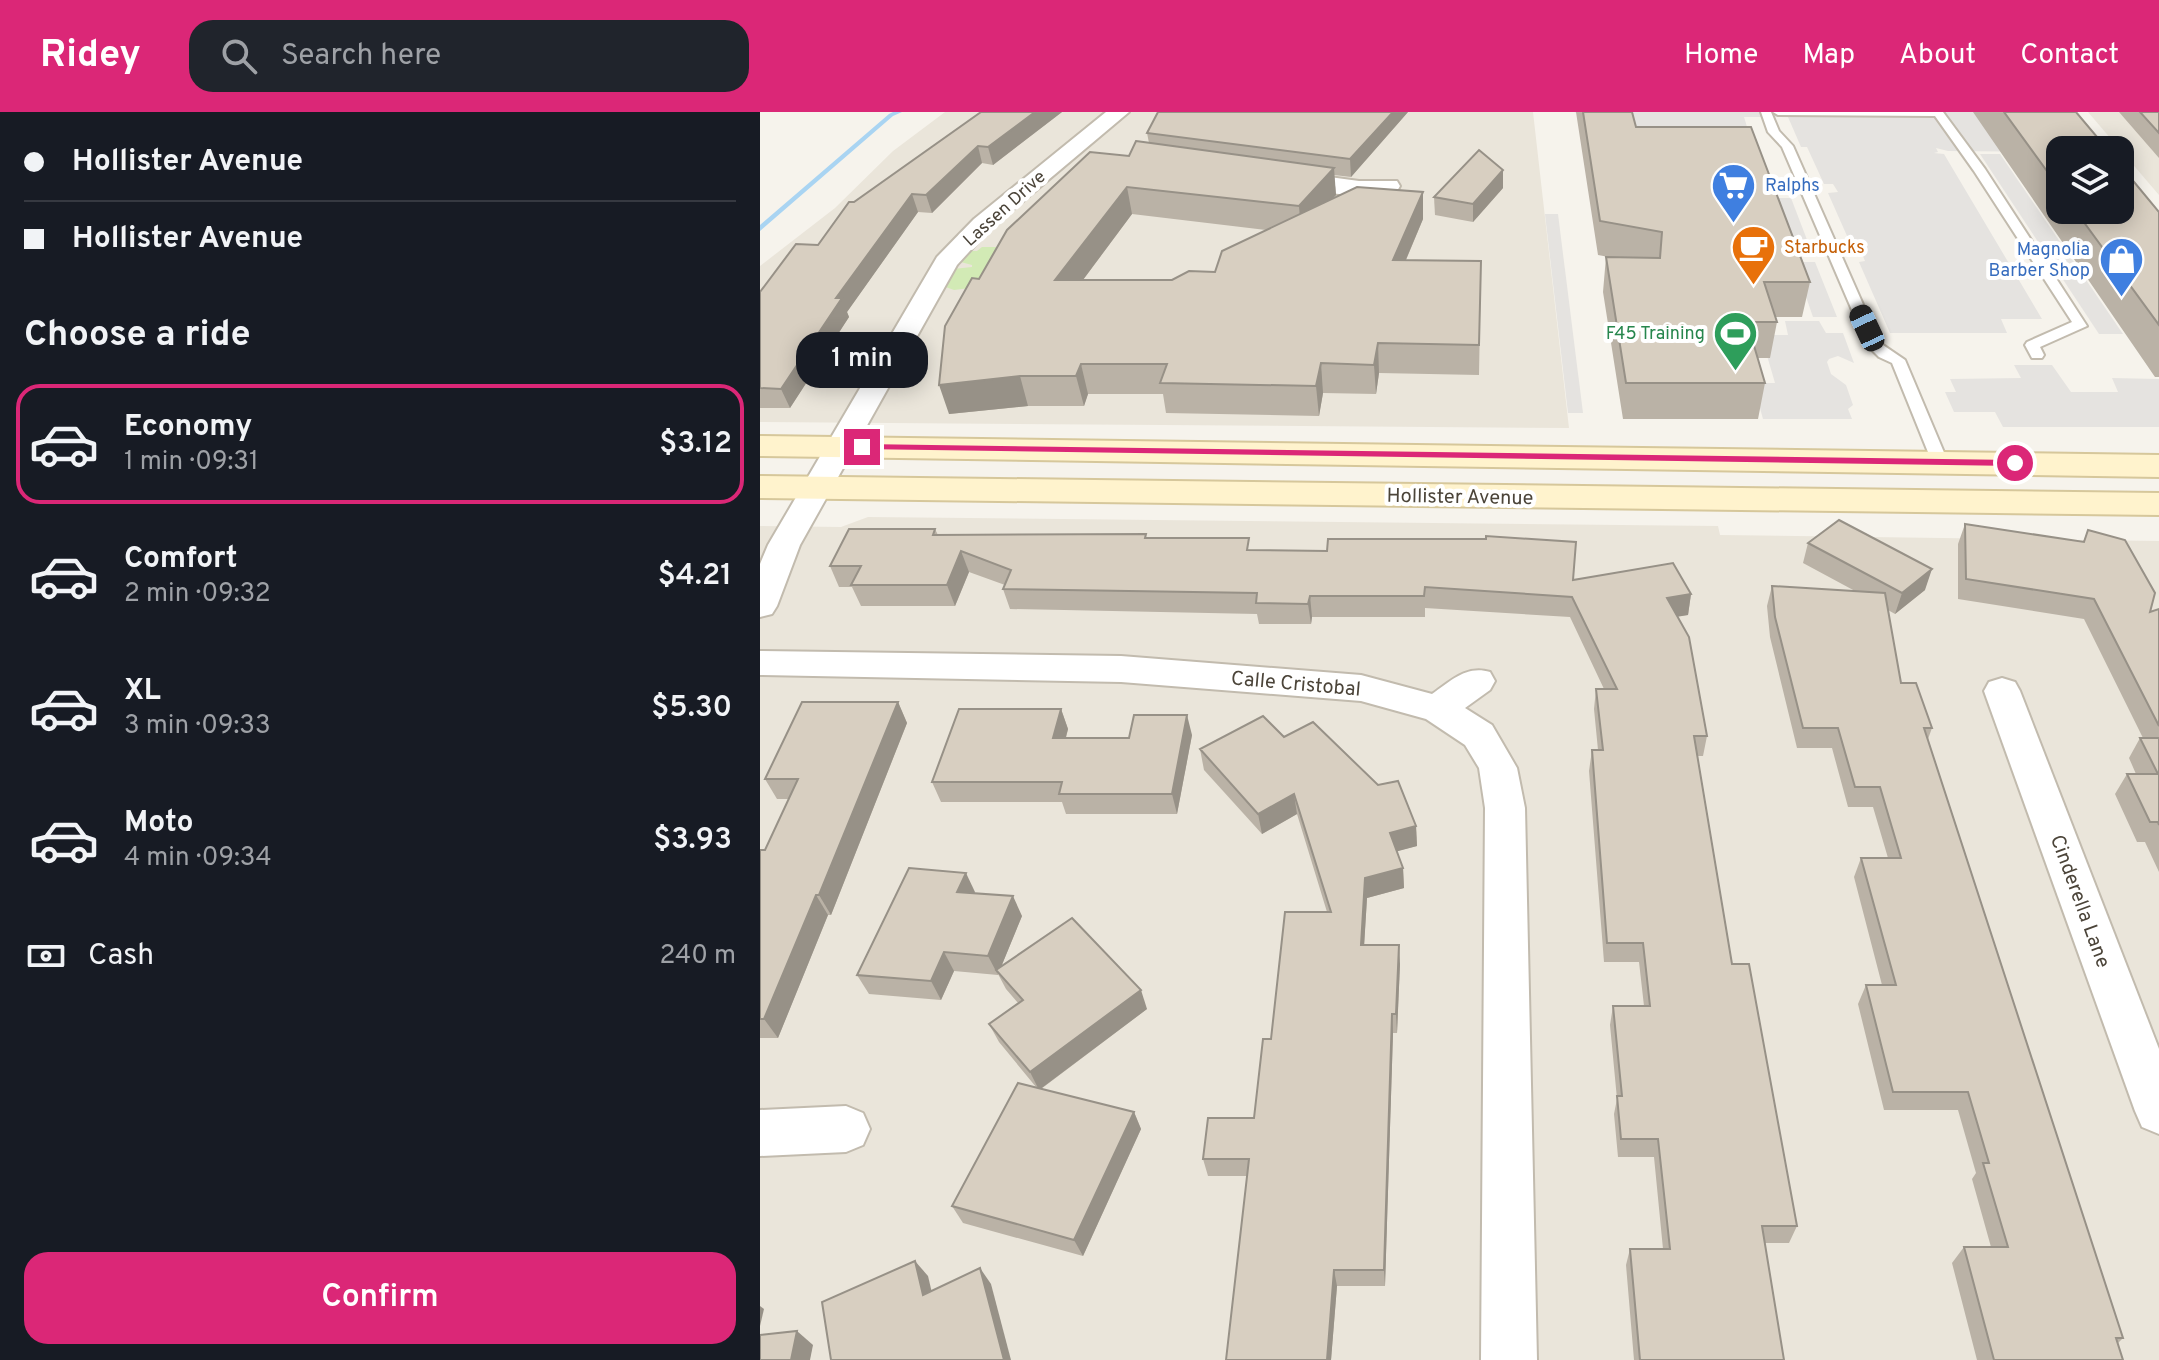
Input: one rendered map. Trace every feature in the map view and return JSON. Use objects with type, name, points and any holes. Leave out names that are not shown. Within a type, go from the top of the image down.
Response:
[{"type":"main road","name":"Hollister Avenue","points":[[760,446],[2159,466]]},
{"type":"main road","name":"Hollister Avenue","points":[[760,487],[2159,504]]},
{"type":"street","name":"Lassen Drive","points":[[760,606],[784,545],[946,262],[982,224],[1119,112]]},
{"type":"street","points":[[1071,149],[1111,154]]},
{"type":"street","points":[[1266,175],[1359,188],[1389,186]]},
{"type":"street","name":"Calle Cristobal","points":[[760,663],[1121,669],[1361,688],[1438,709],[1479,735],[1498,768],[1505,808],[1509,1360]]},
{"type":"street","points":[[1438,709],[1477,681]]},
{"type":"street","name":"Cinderella Lane","points":[[2002,691],[2159,1111]]},
{"type":"street","points":[[760,1133],[846,1129]]},
{"type":"lane","points":[[1766,112],[1774,132],[1787,146],[1874,345],[1898,360],[1940,462]]},
{"type":"lane","points":[[1778,112],[1938,113],[1954,139],[1979,169],[2079,322],[2080,326],[2074,330],[2032,345],[2037,355]]},
{"type":"shaded area","points":[[945,112],[1533,112],[1569,428],[760,422],[760,266],[835,208],[893,151]]},
{"type":"shaded area","points":[[1574,112],[2038,112],[2051,136],[2046,136],[2046,152],[1948,151],[1936,148],[1938,152],[1934,153],[1944,154],[2042,319],[2001,319],[2007,333],[1890,333],[1859,262],[1865,261],[1862,254],[1855,254],[1828,193],[1838,192],[1833,184],[1824,184],[1807,147],[1801,147],[1788,117],[1744,117],[1748,130],[1583,129],[1579,114]]},
{"type":"shaded area","points":[[2088,112],[2159,112],[2159,195],[2134,166],[2134,136],[2109,136]]},
{"type":"shaded area","points":[[1980,154],[2000,154],[2123,334],[2099,334]]},
{"type":"shaded area","points":[[1770,198],[1791,198],[1809,245],[1786,245]]},
{"type":"shaded area","points":[[1545,214],[1558,214],[1583,413],[1568,413]]},
{"type":"shaded area","points":[[1794,262],[1815,262],[1837,317],[1813,317]]},
{"type":"shaded area","points":[[1785,321],[1819,321],[1826,333],[1843,333],[1854,363],[1838,356],[1827,362],[1831,374],[1846,385],[1853,405],[1848,409],[1852,419],[1763,419],[1753,383],[1775,383],[1761,335],[1788,335]]},
{"type":"shaded area","points":[[2014,365],[2052,365],[2071,392],[2118,392],[2112,378],[2159,379],[2159,427],[2003,427],[1995,412],[1954,412],[1945,392],[1956,392],[1950,379],[2021,378]]},
{"type":"shaded area","points":[[868,517],[1718,526],[1720,535],[2159,541],[2159,1360],[760,1360],[760,526],[841,527]]},
{"type":"green space","points":[[982,247],[998,247],[986,286],[954,290],[940,285],[953,269],[972,267],[957,261]]},
{"type":"building","points":[[981,112],[1035,112],[988,147],[978,146],[926,195],[912,194],[836,298],[842,298],[781,389],[760,388],[760,292],[796,244],[818,245],[849,202],[854,202]]},
{"type":"building","points":[[1158,112],[1393,112],[1350,159],[1147,133]]},
{"type":"building","points":[[1583,112],[1632,112],[1636,127],[1751,127],[1810,282],[1764,282],[1777,322],[1747,322],[1765,383],[1626,383],[1606,257],[1660,258],[1662,232],[1600,221]]},
{"type":"building","points":[[2004,112],[2076,112],[2096,136],[2046,136],[2046,170]]},
{"type":"building","points":[[2140,112],[2159,112],[2159,133]]},
{"type":"building","points":[[1136,141],[1334,168],[1299,206],[1127,187],[1055,280],[1172,280],[1189,271],[1215,272],[1222,251],[1357,187],[1423,192],[1393,260],[1481,261],[1479,345],[1378,343],[1374,365],[1321,363],[1316,386],[1160,383],[1167,364],[1081,364],[1076,376],[1020,376],[939,385],[945,326],[972,278],[979,279],[1007,230],[1090,152],[1129,156]]},
{"type":"building","points":[[1479,150],[1503,170],[1473,204],[1434,197]]},
{"type":"building","points":[[2134,182],[2159,212],[2159,325],[2085,224],[2134,224]]},
{"type":"building","points":[[1839,520],[1932,569],[1902,593],[1808,543]]},
{"type":"building","points":[[1965,524],[2084,542],[2088,530],[2125,540],[2155,593],[2150,612],[2159,609],[2159,726],[2094,599],[1966,579]]},
{"type":"building","points":[[849,529],[935,529],[933,535],[1146,534],[1145,538],[1249,538],[1247,550],[1327,551],[1328,539],[1486,539],[1486,536],[1576,542],[1573,580],[1673,563],[1691,594],[1667,598],[1689,637],[1707,736],[1694,736],[1732,964],[1749,964],[1797,1226],[1762,1226],[1784,1360],[1640,1360],[1630,1249],[1670,1249],[1658,1139],[1621,1139],[1617,1096],[1622,1096],[1613,1006],[1650,1006],[1643,943],[1607,943],[1592,750],[1603,750],[1596,689],[1617,689],[1572,597],[1425,587],[1424,596],[1310,596],[1308,604],[1256,603],[1257,593],[1003,589],[1011,570],[961,551],[947,585],[851,585],[861,566],[830,566]]},
{"type":"building","points":[[1772,586],[1885,593],[1901,683],[1916,683],[1932,728],[1924,728],[2123,1338],[2116,1338],[2123,1360],[1994,1360],[1964,1247],[2008,1247],[1983,1163],[1989,1163],[1968,1092],[1893,1092],[1866,985],[1896,985],[1861,858],[1901,858],[1880,787],[1855,787],[1838,728],[1803,728],[1775,617]]},
{"type":"building","points":[[802,702],[898,702],[819,895],[816,895],[764,1019],[760,1019],[760,850],[765,850],[798,779],[765,779]]},
{"type":"building","points":[[959,709],[1061,709],[1053,738],[1129,738],[1134,715],[1187,715],[1172,794],[1059,794],[1062,782],[932,782]]},
{"type":"building","points":[[1263,716],[1284,737],[1313,722],[1378,785],[1398,781],[1416,826],[1390,833],[1403,868],[1365,878],[1361,945],[1399,945],[1396,1014],[1392,1014],[1384,1270],[1334,1270],[1327,1360],[1226,1360],[1249,1159],[1203,1159],[1208,1118],[1254,1118],[1263,1039],[1271,1039],[1285,912],[1331,912],[1294,794],[1258,814],[1200,749]]},
{"type":"building","points":[[2140,738],[2159,738],[2159,825],[2158,822],[2150,822],[2127,774],[2158,774]]},
{"type":"building","points":[[909,868],[966,873],[957,892],[1013,896],[988,956],[944,952],[931,981],[857,975]]},
{"type":"building","points":[[1072,918],[1141,990],[1030,1072],[989,1024],[1023,1000],[996,970]]},
{"type":"building","points":[[1018,1083],[1134,1112],[1074,1240],[952,1206]]},
{"type":"building","points":[[915,1261],[923,1295],[980,1268],[1004,1360],[831,1360],[822,1302]]},
{"type":"building","points":[[797,1331],[791,1360],[760,1360],[760,1335]]},
{"type":"waterway","points":[[760,229],[891,115],[899,112]]},
{"type":"place","name":"Ralphs","points":[[1734,224]]},
{"type":"place","name":"Starbucks","points":[[1753,286]]},
{"type":"place","name":"Magnolia Barber Shop","points":[[2121,298]]},
{"type":"place","name":"F45 Training","points":[[1736,372]]},
{"type":"route","points":[[862,447],[2015,463]]}]
